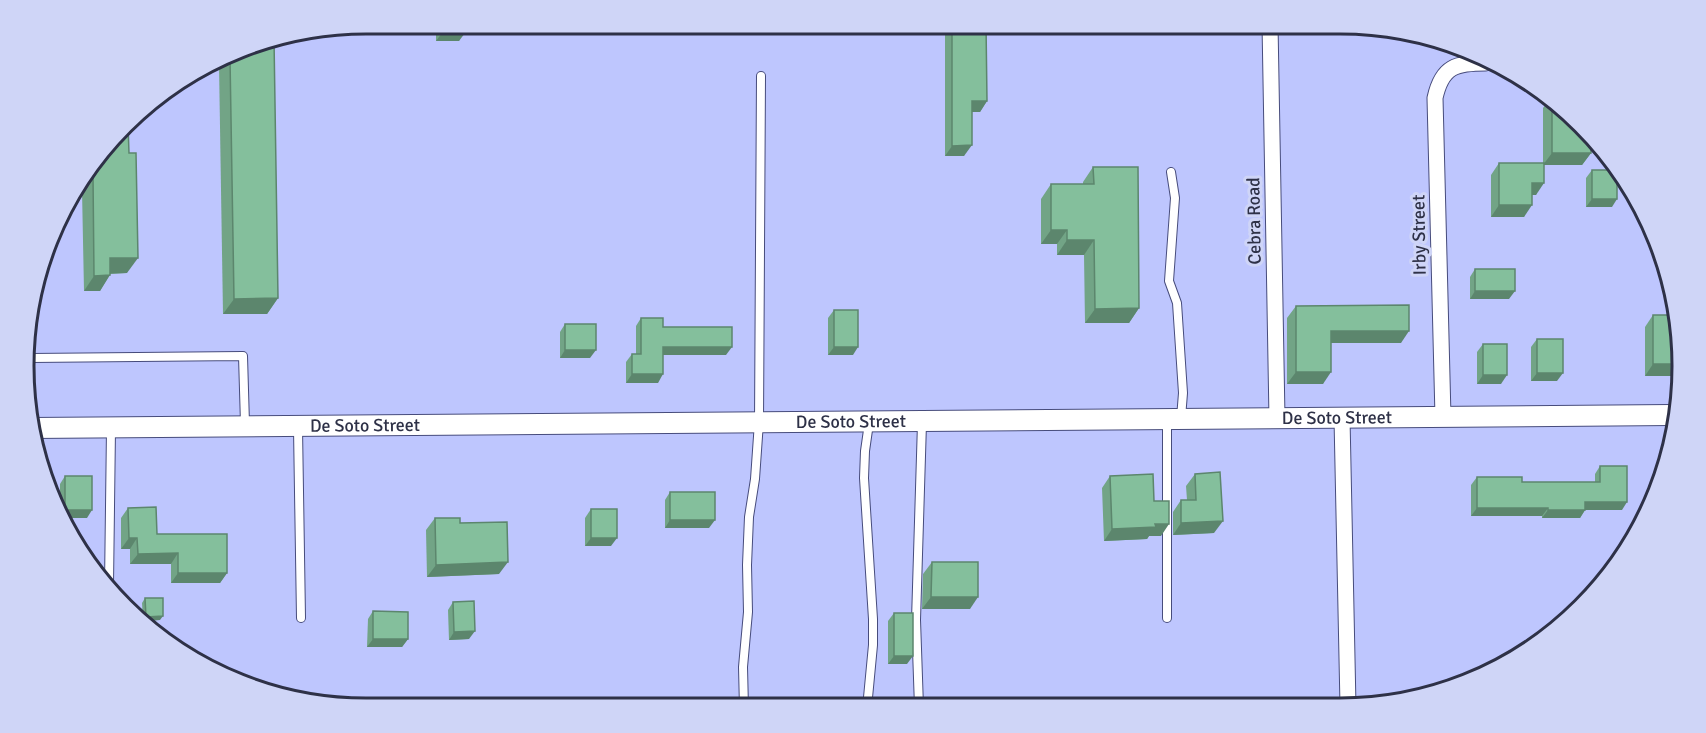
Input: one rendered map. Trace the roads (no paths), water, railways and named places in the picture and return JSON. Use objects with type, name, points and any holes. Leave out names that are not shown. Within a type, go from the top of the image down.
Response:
[{"type":"street","name":"Cebra Road","points":[[1270,34],[1277,418]]},
{"type":"street","name":"Irby Street","points":[[1443,417],[1435,98],[1438,84],[1445,72],[1460,65],[1475,64]]},
{"type":"street","name":"De Soto Street","points":[[40,428],[1668,415]]},
{"type":"street","points":[[1342,418],[1348,698]]},
{"type":"lane","points":[[744,698],[749,517],[755,479],[759,422],[761,76]]},
{"type":"lane","points":[[1167,618],[1174,419],[1183,393],[1177,303],[1169,281],[1175,198],[1171,172]]},
{"type":"lane","points":[[34,358],[243,356],[245,426]]},
{"type":"lane","points":[[868,698],[873,645],[864,478],[869,421]]},
{"type":"lane","points":[[919,698],[916,609],[922,421]]},
{"type":"lane","points":[[298,426],[301,618]]},
{"type":"lane","points":[[109,576],[111,427]]}]
